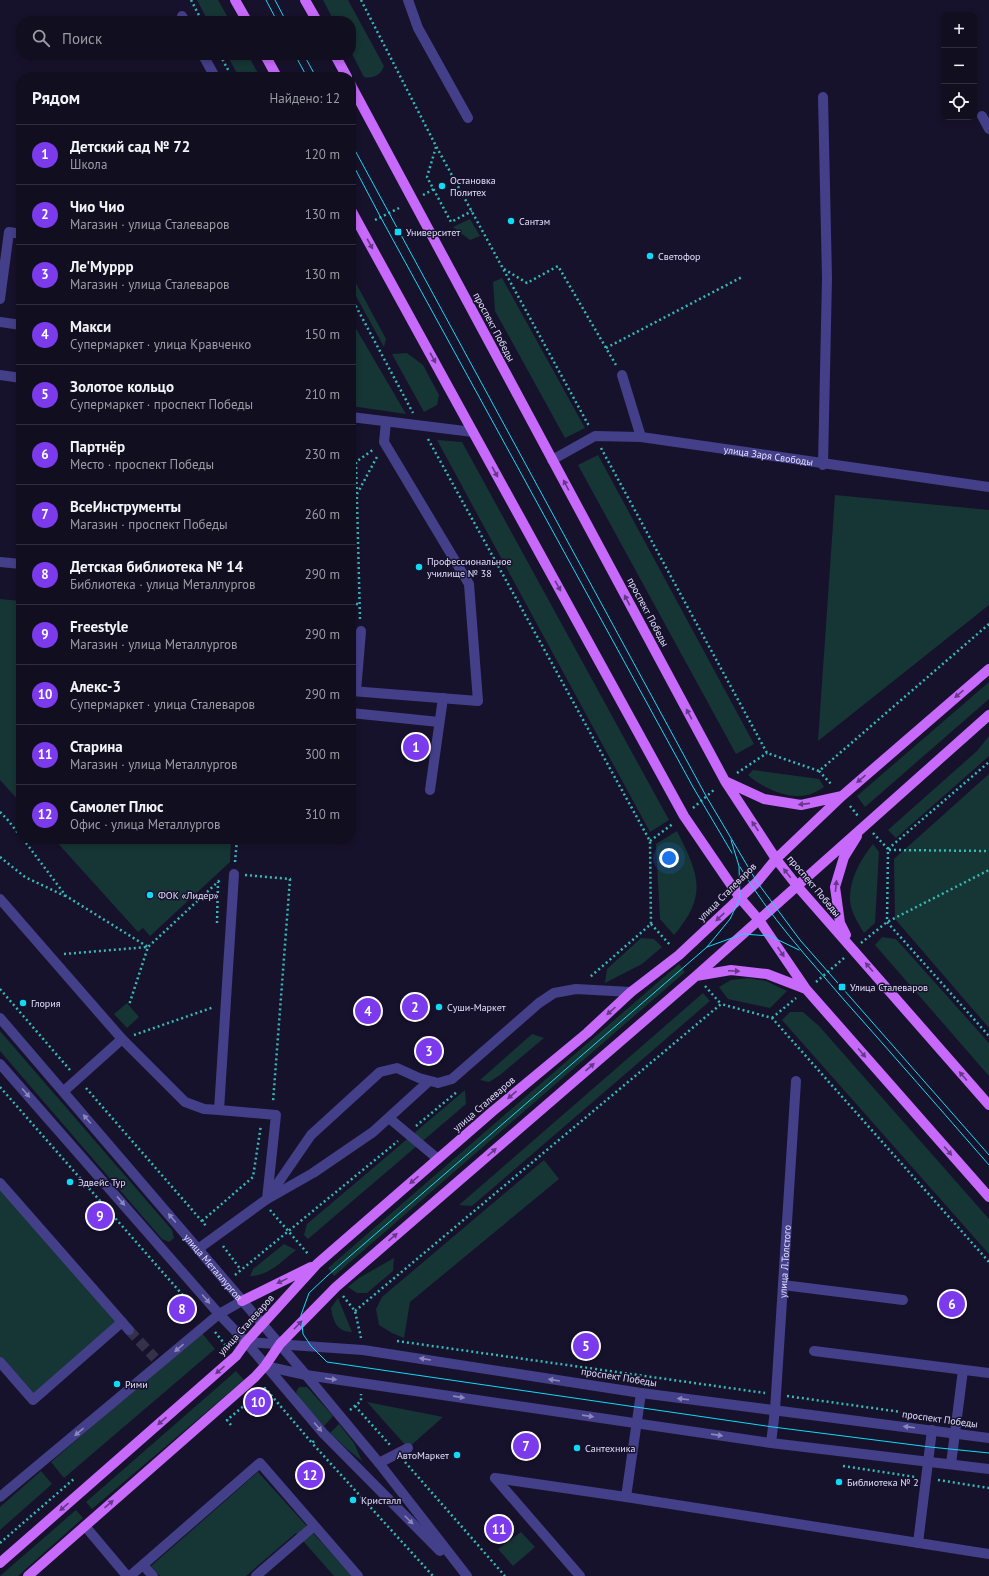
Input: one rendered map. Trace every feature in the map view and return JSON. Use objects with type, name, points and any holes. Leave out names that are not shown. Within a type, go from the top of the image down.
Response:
[{"type":"main road","points":[[235,0],[243,16]]},
{"type":"main road","points":[[305,0],[314,16]]},
{"type":"main road","points":[[268,60],[274,72]]},
{"type":"main road","points":[[338,60],[344,72]]},
{"type":"main road","name":"проспект Победы","points":[[356,94],[725,781],[776,859],[798,887],[854,949],[989,1105]]},
{"type":"main road","points":[[356,219],[684,816],[740,898],[759,920],[806,989],[989,1197]]},
{"type":"main road","name":"улица Сталеваров","points":[[0,1563],[236,1356],[246,1342],[317,1264],[493,1111],[587,1033],[632,992],[679,955],[757,882],[776,859],[842,796],[989,669]]},
{"type":"main road","points":[[28,1576],[255,1376],[265,1366],[280,1344],[336,1286],[798,887],[865,824],[989,715]]},
{"type":"main road","points":[[725,781],[764,799],[801,805],[842,796]]},
{"type":"main road","points":[[854,949],[840,923],[835,887],[844,857],[865,824]]},
{"type":"main road","points":[[696,976],[731,970],[768,974],[806,989]]},
{"type":"main road","points":[[242,1300],[317,1264]]},
{"type":"street","points":[[408,0],[418,28],[468,118]]},
{"type":"street","points":[[206,60],[212,72]]},
{"type":"street","points":[[823,97],[827,278],[823,465]]},
{"type":"street","points":[[982,116],[989,129]]},
{"type":"street","points":[[0,299],[4,230],[16,233]]},
{"type":"street","points":[[0,322],[16,324]]},
{"type":"street","points":[[0,375],[16,377]]},
{"type":"street","points":[[622,375],[641,437]]},
{"type":"street","points":[[356,418],[473,432]]},
{"type":"street","points":[[356,691],[478,701],[469,584],[384,442],[386,422]]},
{"type":"street","points":[[552,460],[595,436]]},
{"type":"street","name":"улица Заря Свободы","points":[[595,436],[641,437],[823,465],[989,487]]},
{"type":"street","points":[[0,562],[16,564]]},
{"type":"street","points":[[356,668],[361,630]]},
{"type":"street","points":[[430,790],[443,698]]},
{"type":"street","points":[[356,714],[439,722]]},
{"type":"street","points":[[220,1110],[234,874]]},
{"type":"street","points":[[0,899],[122,1039],[185,1102],[204,1109],[270,1115],[267,1199]]},
{"type":"street","points":[[267,1199],[311,1135],[380,1072],[397,1068],[429,1081],[438,1083],[452,1079],[539,1003],[554,993],[576,989],[632,992]]},
{"type":"street","name":"улица Металлургов","points":[[0,1018],[306,1375],[379,1463],[466,1576]]},
{"type":"street","points":[[64,1091],[122,1039]]},
{"type":"street","name":"улица Металлургов","points":[[0,1064],[4,1075],[219,1314],[246,1342],[323,1433],[466,1576]]},
{"type":"street","points":[[198,1248],[267,1199],[314,1173],[373,1132],[429,1081]]},
{"type":"street","name":"улица Л.Толстого","points":[[771,1442],[775,1410],[796,1081]]},
{"type":"street","points":[[389,1118],[438,1159]]},
{"type":"street","points":[[0,1183],[126,1326],[33,1400],[0,1362]]},
{"type":"street","points":[[783,1285],[903,1300]]},
{"type":"street","points":[[0,1497],[157,1361],[219,1314],[242,1300]]},
{"type":"street","name":"проспект Победы","points":[[246,1342],[363,1350],[641,1393],[989,1438]]},
{"type":"street","points":[[814,1351],[989,1373]]},
{"type":"street","points":[[265,1366],[306,1375],[636,1424],[989,1469]]},
{"type":"street","points":[[951,1464],[963,1370]]},
{"type":"street","points":[[626,1497],[641,1393]]},
{"type":"street","points":[[918,1543],[932,1430]]},
{"type":"street","points":[[379,1463],[408,1448]]},
{"type":"street","points":[[130,1576],[260,1463],[358,1576]]},
{"type":"street","points":[[580,1576],[495,1478],[989,1554]]},
{"type":"street","points":[[85,1526],[127,1576]]},
{"type":"street","points":[[256,1576],[314,1526]]},
{"type":"street","points":[[143,1565],[153,1576]]},
{"type":"path","points":[[191,0],[199,16]]},
{"type":"path","points":[[361,0],[436,146],[767,753],[819,771],[888,850],[887,922],[989,1036]]},
{"type":"path","points":[[223,60],[229,72]]},
{"type":"path","points":[[436,146],[428,177],[451,222],[472,211]]},
{"type":"path","points":[[422,195],[434,189]]},
{"type":"path","points":[[375,220],[399,208]]},
{"type":"path","points":[[503,269],[527,283],[558,266],[622,375]]},
{"type":"path","points":[[606,348],[742,277]]},
{"type":"path","points":[[356,306],[414,414]]},
{"type":"path","points":[[427,437],[650,841],[651,924],[576,989]]},
{"type":"path","points":[[361,630],[358,604],[356,462],[384,442]]},
{"type":"path","points":[[356,495],[384,442]]},
{"type":"path","points":[[819,771],[989,624]]},
{"type":"path","points":[[650,841],[684,816],[725,781],[767,753]]},
{"type":"path","points":[[888,850],[989,762]]},
{"type":"path","points":[[0,812],[16,830]]},
{"type":"path","points":[[27,844],[66,896]]},
{"type":"path","points":[[202,1221],[253,1177],[270,1115],[290,879],[234,874],[237,844]]},
{"type":"path","points":[[888,850],[989,851]]},
{"type":"path","points":[[0,856],[25,878],[66,896],[148,947]]},
{"type":"path","points":[[772,1018],[887,922],[989,870]]},
{"type":"path","points":[[129,1006],[148,947],[223,877]]},
{"type":"path","points":[[216,929],[218,882]]},
{"type":"path","points":[[49,955],[148,947]]},
{"type":"path","points":[[0,989],[215,1236],[241,1270],[463,1087]]},
{"type":"path","points":[[122,1039],[226,1003]]},
{"type":"path","points":[[355,1311],[721,1004],[772,1018],[989,1262]]},
{"type":"path","points":[[360,1336],[368,1337]]},
{"type":"path","points":[[392,1340],[909,1413]]},
{"type":"path","points":[[231,1425],[227,1420],[265,1388],[312,1443]]},
{"type":"path","points":[[355,1406],[505,1576]]},
{"type":"green space","points":[[197,0],[218,0],[227,16],[205,16]]},
{"type":"green space","points":[[323,0],[348,0],[384,66],[379,74],[376,76],[364,77],[355,60],[356,16],[331,16]]},
{"type":"green space","points":[[230,60],[251,60],[257,72],[236,72]]},
{"type":"green space","points":[[470,219],[480,236],[470,240],[453,227]]},
{"type":"green space","points":[[502,278],[585,428],[565,438],[495,311],[493,282]]},
{"type":"green space","points":[[356,283],[386,339],[384,347],[356,296]]},
{"type":"green space","points":[[356,329],[406,414],[356,407]]},
{"type":"green space","points":[[407,353],[423,365],[439,395],[437,405],[424,412],[392,354]]},
{"type":"green space","points":[[437,440],[462,442],[669,820],[650,832]]},
{"type":"green space","points":[[598,455],[754,744],[736,754],[578,465]]},
{"type":"green space","points":[[835,495],[989,510],[989,605],[818,741]]},
{"type":"green space","points":[[0,599],[16,601],[16,798],[0,780]]},
{"type":"green space","points":[[989,682],[989,699],[865,807],[857,796]]},
{"type":"green space","points":[[989,736],[989,756],[896,838],[888,830],[977,751]]},
{"type":"green space","points":[[753,770],[819,779],[824,787],[807,795],[792,796],[783,794],[767,788],[753,780],[748,775]]},
{"type":"green space","points":[[989,774],[989,1028],[895,919],[894,859]]},
{"type":"green space","points":[[677,831],[691,860],[695,873],[696,896],[685,921],[674,935],[660,919],[656,844]]},
{"type":"green space","name":"ФОК «Лидер»","points":[[59,844],[231,844],[230,862],[150,936],[143,928],[138,932]]},
{"type":"green space","points":[[873,844],[879,852],[875,923],[864,933],[852,909],[850,893],[856,871]]},
{"type":"green space","points":[[882,937],[896,939],[989,1043],[989,1076],[875,945]]},
{"type":"green space","points":[[641,938],[654,939],[662,947],[642,964],[605,983],[607,969]]},
{"type":"green space","points":[[679,964],[685,972],[334,1276],[328,1268]]},
{"type":"green space","points":[[748,978],[766,981],[787,991],[770,1008],[728,999],[719,987],[731,980]]},
{"type":"green space","points":[[703,993],[710,1001],[472,1206],[459,1205]]},
{"type":"green space","points":[[127,1003],[139,1017],[127,1028],[114,1014]]},
{"type":"green space","points":[[790,1012],[803,1012],[819,1026],[989,1219],[989,1254],[782,1020]]},
{"type":"green space","points":[[0,1031],[172,1230],[174,1238],[169,1242],[162,1239],[0,1051]]},
{"type":"green space","points":[[532,1034],[544,1038],[500,1075],[489,1082],[480,1080]]},
{"type":"green space","points":[[465,1090],[466,1104],[308,1239],[304,1235],[307,1224]]},
{"type":"green space","points":[[544,1160],[559,1179],[410,1302],[404,1338],[379,1325],[376,1309],[382,1297]]},
{"type":"green space","points":[[0,1183],[122,1322],[33,1400],[0,1362]]},
{"type":"green space","points":[[284,1244],[296,1250],[269,1271],[250,1276],[253,1269]]},
{"type":"green space","points":[[394,1258],[393,1271],[367,1293],[357,1293],[348,1287],[359,1278]]},
{"type":"green space","points":[[338,1298],[352,1332],[347,1332],[339,1328],[333,1317],[331,1308]]},
{"type":"green space","points":[[201,1332],[215,1349],[64,1478],[51,1462]]},
{"type":"green space","points":[[236,1371],[244,1380],[92,1509],[86,1502]]},
{"type":"green space","points":[[299,1387],[307,1387],[333,1416],[324,1426],[299,1399],[296,1392]]},
{"type":"green space","points":[[367,1402],[443,1417],[408,1448]]},
{"type":"green space","points":[[339,1424],[354,1443],[362,1461],[330,1433]]},
{"type":"green space","points":[[41,1471],[52,1484],[0,1530],[0,1507]]},
{"type":"green space","points":[[258,1472],[352,1576],[334,1576],[296,1533],[246,1576],[160,1576],[151,1566]]},
{"type":"green space","points":[[76,1510],[83,1518],[18,1576],[0,1576]]},
{"type":"green space","points":[[521,1532],[535,1547],[513,1566],[498,1549]]},
{"type":"tunnel","points":[[129,1330],[155,1358]]},
{"type":"tram line","points":[[266,0],[274,16]]},
{"type":"tram line","points":[[275,0],[283,16]]},
{"type":"tram line","points":[[298,60],[304,72]]},
{"type":"tram line","points":[[307,60],[313,72]]},
{"type":"tram line","points":[[356,152],[706,796],[757,882],[800,940],[989,1155]]},
{"type":"tram line","points":[[356,170],[693,787],[732,853]]},
{"type":"tram line","points":[[731,840],[739,866],[740,898],[730,919],[707,947],[309,1293],[301,1315],[303,1334],[311,1346],[327,1362],[773,1427],[989,1453]]},
{"type":"tram line","points":[[740,867],[763,903],[803,953],[989,1165]]},
{"type":"tram line","points":[[707,947],[743,934],[770,936],[799,950]]},
{"type":"place","name":"Остановка Политех","points":[[442,186]]},
{"type":"place","name":"Сантэм","points":[[511,221]]},
{"type":"place","name":"Университет","points":[[398,232]]},
{"type":"place","name":"Светофор","points":[[650,256]]},
{"type":"place","name":"Профессиональное училище № 38","points":[[419,567]]},
{"type":"place","name":"Детский сад № 72","points":[[416,747]]},
{"type":"place","name":"ФОК «Лидер»","points":[[150,895]]},
{"type":"place","name":"Улица Сталеваров","points":[[842,987]]},
{"type":"place","name":"Глория","points":[[23,1003]]},
{"type":"place","name":"Чио Чио","points":[[415,1007]]},
{"type":"place","name":"Суши-Маркет","points":[[439,1007]]},
{"type":"place","name":"Макси","points":[[368,1011]]},
{"type":"place","name":"Ле'Муррр","points":[[429,1051]]},
{"type":"place","name":"Эдвейс Тур","points":[[70,1182]]},
{"type":"place","name":"Freestyle","points":[[100,1216]]},
{"type":"place","name":"Партнёр","points":[[952,1304]]},
{"type":"place","name":"Детская библиотека № 14","points":[[182,1309]]},
{"type":"place","name":"Золотое кольцо","points":[[586,1346]]},
{"type":"place","name":"Рими","points":[[117,1384]]},
{"type":"place","name":"Алекс-3","points":[[258,1402]]},
{"type":"place","name":"ВсеИнструменты","points":[[526,1446]]},
{"type":"place","name":"Сантехника","points":[[577,1448]]},
{"type":"place","name":"АвтоМаркет","points":[[457,1455]]},
{"type":"place","name":"Самолет Плюс","points":[[310,1475]]},
{"type":"place","name":"Библиотека № 2","points":[[839,1482]]},
{"type":"place","name":"Кристалл","points":[[353,1500]]},
{"type":"place","name":"Старина","points":[[499,1529]]}]
